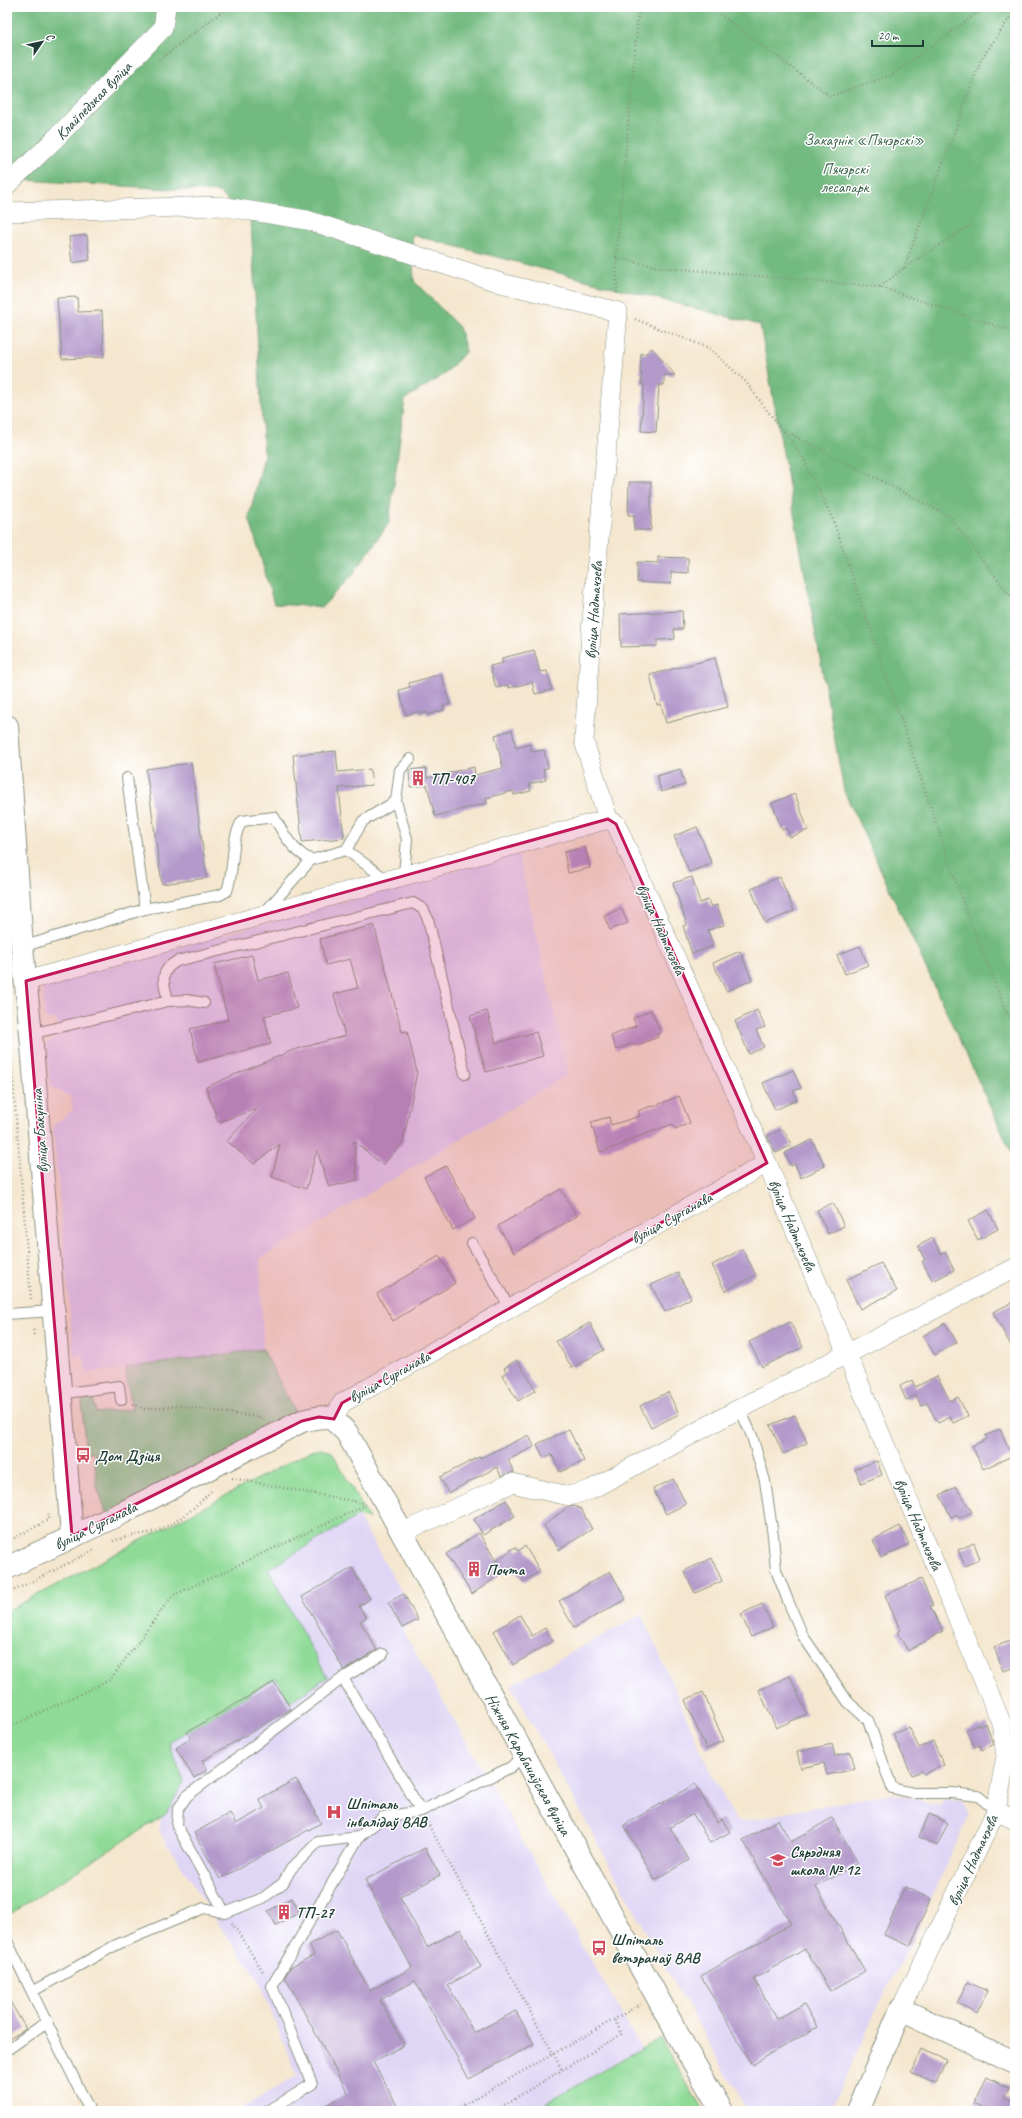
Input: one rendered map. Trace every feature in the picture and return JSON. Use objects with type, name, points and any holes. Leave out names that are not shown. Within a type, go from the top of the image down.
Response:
[{"type":"main road","name":"вуліца Бакуніна","points":[[7,726],[22,947],[31,1034],[42,1311],[60,1394],[72,1536]]},
{"type":"main road","name":"вуліца Сурганава","points":[[7,1568],[72,1536],[118,1516],[302,1421],[319,1417],[334,1419]]},
{"type":"main road","name":"Ніжняя Карабанаўская вуліца","points":[[334,1419],[347,1433],[403,1532],[523,1755],[684,2046],[722,2111]]},
{"type":"main road","points":[[901,2009],[1015,2063]]},
{"type":"main road","name":"вуліца Надтачэева","points":[[858,2111],[901,2009]]},
{"type":"street","name":"Клайпедзкая вуліца","points":[[7,185],[52,142],[163,28],[166,7]]},
{"type":"street","points":[[7,212],[220,206],[307,220],[502,283],[618,312]]},
{"type":"street","name":"вуліца Надтачэева","points":[[618,312],[591,634],[584,741],[608,819],[616,824],[767,1163],[1001,1722],[1006,1756],[996,1811],[901,2009]]},
{"type":"street","points":[[26,981],[608,819]]},
{"type":"street","name":"вуліца Сурганава","points":[[334,1419],[342,1403],[767,1163]]},
{"type":"street","points":[[403,1532],[512,1483],[569,1496],[590,1490],[740,1409],[1015,1268]]},
{"type":"street","points":[[996,1811],[1015,1820]]},
{"type":"lane","points":[[346,850],[395,878],[407,839],[396,801],[400,770],[410,759]]},
{"type":"lane","points":[[127,778],[145,909]]},
{"type":"lane","points":[[262,915],[311,860],[346,850],[363,820],[396,801]]},
{"type":"lane","points":[[22,947],[145,909],[220,895],[227,891],[232,878],[237,830],[242,821],[274,817],[288,842],[298,854],[311,860]]},
{"type":"lane","points":[[168,1001],[163,976],[167,967],[177,961],[413,902],[423,909],[428,919],[465,1074]]},
{"type":"lane","points":[[31,1034],[168,1001],[187,1000],[204,1003]]},
{"type":"lane","points":[[472,1243],[510,1308]]},
{"type":"lane","points":[[7,1314],[42,1311]]},
{"type":"lane","points":[[60,1394],[119,1386],[121,1400]]},
{"type":"lane","points":[[740,1409],[752,1436],[765,1481],[776,1570],[783,1589],[803,1636],[848,1702],[868,1720],[892,1788],[913,1793],[952,1793],[978,1796],[996,1811]]},
{"type":"lane","points":[[225,1913],[177,1826],[178,1809],[187,1796],[343,1678],[384,1654]]},
{"type":"lane","points":[[343,1678],[421,1811]]},
{"type":"lane","points":[[268,2111],[312,2084],[272,1986],[359,1837],[383,1817],[421,1811],[510,1766],[523,1755]]},
{"type":"lane","points":[[33,1991],[116,1945],[204,1908],[225,1913],[263,1898],[283,1883],[291,1869],[318,1842],[359,1837]]},
{"type":"lane","points":[[7,1941],[48,2021],[90,2111]]},
{"type":"lane","points":[[7,2050],[48,2021]]},
{"type":"path","points":[[639,7],[616,258],[618,312],[709,348],[745,381],[802,456],[832,517],[963,902],[1006,1011],[1015,1024]]},
{"type":"path","points":[[710,7],[830,96],[892,75],[985,7]]},
{"type":"path","points":[[904,268],[981,60],[1015,10]]},
{"type":"path","points":[[880,288],[904,268],[971,225]]},
{"type":"path","points":[[616,258],[660,267],[880,288],[1015,332]]},
{"type":"path","points":[[783,430],[949,516],[1015,602]]},
{"type":"path","points":[[8,1018],[42,1311],[35,1343]]},
{"type":"path","points":[[121,1400],[144,1409],[180,1406],[266,1418]]},
{"type":"path","points":[[237,1474],[230,1478],[369,1504]]},
{"type":"path","points":[[112,1541],[126,1536],[158,1530],[191,1511],[214,1487]]},
{"type":"path","points":[[365,1498],[369,1504]]},
{"type":"path","points":[[7,1728],[110,1680],[172,1596],[369,1504]]},
{"type":"path","points":[[7,1542],[48,1520],[50,1506]]},
{"type":"path","points":[[7,1594],[98,1548]]},
{"type":"path","points":[[7,1773],[10,1727]]},
{"type":"path","points":[[421,1811],[562,2070]]},
{"type":"path","points":[[225,1913],[272,1986]]},
{"type":"path","points":[[453,2111],[648,2000]]},
{"type":"path","points":[[494,2111],[622,2034],[614,2019]]},
{"type":"highlighted area","points":[[608,819],[616,824],[767,1163],[342,1403],[334,1419],[319,1417],[302,1421],[72,1536],[26,981]]},
{"type":"shaded area","points":[[518,853],[568,1074],[260,1259],[263,1349],[86,1373],[83,1355],[74,1356],[53,1126],[73,1110],[71,1097],[50,1086],[46,1045],[60,1035],[56,1019],[45,1019],[42,985]]},
{"type":"shaded area","name":"Шпіталь інвалідаў ВАВ","points":[[358,1516],[418,1620],[402,1629],[641,2048],[533,2111],[237,2111],[297,2076],[258,1979],[223,1931],[159,1831],[164,1792],[138,1743],[311,1648],[267,1569]]},
{"type":"shaded area","name":"Сярэдняя школа № 12","points":[[642,1614],[711,1774],[737,1822],[891,1793],[939,1805],[944,1798],[962,1800],[969,1814],[910,1946],[883,1995],[830,2111],[748,2111],[666,1968],[511,1685]]},
{"type":"green space","name":"Пячэрскі лесапарк","points":[[7,7],[1015,7],[1015,1160],[844,791],[760,325],[412,235],[414,281],[459,327],[466,351],[445,374],[405,399],[389,523],[353,574],[322,607],[274,604],[249,517],[264,457],[251,222],[219,192],[7,179]]},
{"type":"green space","points":[[263,1349],[296,1414],[108,1518],[97,1487],[94,1453],[87,1452],[85,1447],[82,1402],[85,1398],[93,1397],[96,1413],[132,1409],[125,1368]]},
{"type":"green space","points":[[321,1448],[332,1452],[369,1519],[358,1516],[268,1569],[327,1677],[290,1702],[276,1678],[169,1742],[184,1782],[166,1814],[7,1916],[7,1611],[312,1450]]},
{"type":"green space","points":[[660,2038],[703,2111],[533,2111]]},
{"type":"building","points":[[87,235],[90,260],[72,263],[69,237]]},
{"type":"building","points":[[77,297],[78,312],[102,311],[104,357],[62,359],[57,298]]},
{"type":"building","points":[[652,348],[675,375],[664,375],[664,385],[659,385],[656,432],[641,431],[644,384],[641,384],[641,353],[645,354]]},
{"type":"building","points":[[629,482],[651,482],[651,530],[634,530],[634,515],[628,515]]},
{"type":"building","points":[[658,557],[688,558],[688,573],[671,572],[671,584],[637,582],[637,562],[658,563]]},
{"type":"building","points":[[682,611],[683,629],[674,629],[675,639],[657,640],[657,646],[621,647],[620,614]]},
{"type":"building","points":[[534,650],[540,672],[547,671],[552,690],[535,694],[532,682],[509,688],[508,685],[496,688],[490,666],[503,663],[502,658]]},
{"type":"building","points":[[715,658],[728,707],[666,723],[661,704],[657,705],[650,675]]},
{"type":"building","points":[[441,674],[450,704],[443,706],[444,710],[427,715],[427,712],[420,714],[420,711],[406,715],[399,690],[410,687],[409,683]]},
{"type":"building","points":[[512,730],[516,748],[530,744],[532,752],[544,750],[548,768],[543,769],[546,780],[529,784],[531,791],[514,795],[513,791],[486,798],[487,803],[435,816],[427,785],[410,787],[409,770],[426,768],[427,778],[474,767],[475,775],[503,768],[495,735]]},
{"type":"building","points":[[336,751],[338,772],[370,769],[372,785],[339,788],[344,838],[302,842],[293,755]]},
{"type":"building","points":[[191,763],[207,878],[162,884],[146,769]]},
{"type":"building","points":[[680,769],[685,785],[661,792],[657,776]]},
{"type":"building","points":[[795,794],[808,830],[790,837],[787,828],[782,830],[772,803]]},
{"type":"building","points":[[697,827],[712,864],[689,872],[674,836]]},
{"type":"building","points":[[585,847],[590,868],[568,873],[564,852]]},
{"type":"building","points":[[692,877],[700,903],[708,900],[711,907],[717,905],[724,925],[708,930],[713,946],[692,954],[683,926],[687,925],[673,883]]},
{"type":"building","points":[[780,877],[794,911],[765,923],[751,889]]},
{"type":"building","points":[[621,908],[628,923],[610,930],[604,916]]},
{"type":"building","points":[[374,925],[402,1032],[407,1031],[417,1072],[403,1142],[383,1165],[354,1141],[357,1180],[329,1187],[317,1150],[306,1189],[272,1177],[280,1144],[254,1164],[227,1141],[257,1109],[218,1122],[206,1087],[293,1050],[345,1036],[334,994],[358,988],[350,959],[326,965],[320,939]]},
{"type":"building","points":[[860,946],[868,965],[845,974],[837,955]]},
{"type":"building","points":[[740,951],[752,980],[726,991],[713,963]]},
{"type":"building","points":[[252,955],[258,980],[288,973],[297,1008],[264,1016],[271,1044],[198,1062],[190,1029],[228,1020],[214,964]]},
{"type":"building","points":[[651,1010],[661,1033],[657,1034],[658,1037],[635,1046],[634,1043],[616,1050],[611,1036],[636,1026],[633,1018]]},
{"type":"building","points":[[757,1010],[765,1027],[756,1030],[764,1047],[749,1054],[735,1021]]},
{"type":"building","points":[[487,1011],[496,1043],[536,1032],[543,1056],[486,1072],[470,1016]]},
{"type":"building","points":[[793,1070],[801,1088],[793,1091],[797,1100],[775,1110],[763,1083]]},
{"type":"building","points":[[679,1096],[690,1123],[675,1129],[673,1124],[600,1152],[591,1122],[609,1117],[611,1125],[640,1116],[638,1111]]},
{"type":"building","points":[[783,1129],[792,1145],[776,1153],[767,1136]]},
{"type":"building","points":[[812,1140],[825,1166],[801,1178],[795,1164],[791,1166],[785,1153]]},
{"type":"building","points":[[446,1166],[475,1218],[453,1230],[424,1177]]},
{"type":"building","points":[[561,1189],[577,1216],[514,1253],[498,1226]]},
{"type":"building","points":[[833,1203],[844,1226],[828,1234],[817,1210]]},
{"type":"building","points":[[988,1210],[998,1229],[978,1240],[968,1221]]},
{"type":"building","points":[[933,1238],[941,1254],[945,1252],[954,1270],[933,1281],[922,1261],[925,1260],[918,1246]]},
{"type":"building","points":[[742,1249],[756,1275],[725,1291],[712,1265]]},
{"type":"building","points":[[439,1256],[455,1283],[393,1321],[377,1294]]},
{"type":"building","points":[[881,1263],[897,1291],[860,1309],[846,1280]]},
{"type":"building","points":[[678,1273],[691,1298],[665,1312],[651,1285]]},
{"type":"building","points":[[1015,1301],[1015,1353],[993,1312]]},
{"type":"building","points":[[790,1322],[803,1347],[762,1367],[749,1342]]},
{"type":"building","points":[[590,1323],[604,1350],[572,1368],[556,1341]]},
{"type":"building","points":[[945,1323],[957,1342],[935,1355],[923,1336]]},
{"type":"building","points":[[517,1360],[536,1390],[518,1401],[502,1375],[507,1372],[504,1368]]},
{"type":"building","points":[[937,1376],[950,1401],[958,1397],[968,1416],[953,1423],[950,1417],[938,1423],[927,1403],[921,1406],[916,1395],[906,1400],[900,1386],[912,1380],[915,1387]]},
{"type":"building","points":[[668,1392],[679,1414],[651,1428],[640,1406]]},
{"type":"building","points":[[795,1415],[807,1443],[783,1454],[770,1425]]},
{"type":"building","points":[[1000,1429],[1012,1456],[983,1469],[972,1446],[987,1439],[985,1436]]},
{"type":"building","points":[[569,1430],[584,1461],[560,1472],[552,1455],[544,1458],[537,1444]]},
{"type":"building","points":[[529,1435],[534,1447],[508,1460],[514,1472],[501,1476],[497,1467],[448,1493],[440,1477],[479,1457],[480,1458]]},
{"type":"building","points":[[877,1461],[882,1475],[861,1483],[855,1469]]},
{"type":"building","points":[[673,1479],[686,1504],[666,1514],[653,1489]]},
{"type":"building","points":[[956,1487],[972,1512],[959,1518],[957,1514],[951,1517],[940,1495]]},
{"type":"building","points":[[506,1500],[515,1516],[483,1535],[474,1519]]},
{"type":"building","points":[[574,1506],[581,1509],[592,1529],[559,1550],[544,1525],[568,1507]]},
{"type":"building","points":[[900,1526],[909,1544],[881,1558],[873,1540]]},
{"type":"building","points":[[479,1533],[496,1561],[515,1547],[518,1551],[525,1546],[540,1571],[524,1582],[512,1567],[472,1594],[446,1554]]},
{"type":"building","points":[[974,1543],[980,1559],[965,1566],[958,1550]]},
{"type":"building","points":[[712,1558],[722,1581],[695,1593],[684,1571]]},
{"type":"building","points":[[352,1568],[370,1599],[359,1606],[366,1618],[360,1621],[377,1650],[344,1670],[302,1597]]},
{"type":"building","points":[[610,1571],[626,1599],[574,1628],[559,1601]]},
{"type":"building","points":[[921,1579],[933,1605],[930,1606],[943,1631],[908,1651],[897,1632],[900,1630],[885,1595]]},
{"type":"building","points":[[404,1594],[418,1620],[402,1628],[388,1602]]},
{"type":"building","points":[[762,1604],[773,1627],[751,1637],[741,1614]]},
{"type":"building","points":[[520,1615],[532,1636],[545,1628],[553,1641],[513,1665],[494,1631]]},
{"type":"building","points":[[1015,1639],[1015,1667],[1003,1671],[994,1647]]},
{"type":"building","points":[[790,1676],[807,1714],[776,1728],[759,1690]]},
{"type":"building","points":[[274,1682],[291,1709],[202,1761],[207,1770],[194,1778],[176,1748],[191,1738],[187,1732]]},
{"type":"building","points":[[703,1692],[724,1741],[706,1749],[685,1700]]},
{"type":"building","points":[[986,1723],[993,1744],[982,1750],[980,1745],[975,1747],[966,1730],[979,1724],[980,1726]]},
{"type":"building","points":[[909,1727],[919,1748],[933,1741],[944,1765],[924,1774],[922,1771],[912,1775],[893,1734]]},
{"type":"building","points":[[832,1744],[835,1756],[851,1752],[855,1769],[827,1775],[824,1763],[801,1768],[797,1752]]},
{"type":"building","points":[[296,1779],[321,1823],[220,1879],[194,1833],[230,1813],[236,1824],[264,1808],[259,1799]]},
{"type":"building","points":[[695,1784],[717,1822],[722,1819],[730,1832],[710,1843],[693,1814],[670,1827],[689,1860],[655,1880],[624,1825]]},
{"type":"building","points":[[929,1814],[948,1823],[937,1846],[919,1837]]},
{"type":"building","points":[[832,1818],[858,1863],[816,1887],[865,1971],[830,1991],[805,1949],[754,1979],[777,2019],[804,2004],[817,2027],[752,2065],[701,1976],[791,1924],[743,1840],[778,1820],[791,1842]]},
{"type":"building","points":[[425,1848],[440,1875],[400,1897],[427,1947],[461,1929],[481,1967],[448,1985],[474,2033],[516,2011],[534,2044],[469,2079],[415,1981],[380,2000],[404,2045],[373,2062],[400,2111],[315,2111],[348,2093],[285,1977],[290,1968],[314,1955],[309,1945],[337,1930],[370,1991],[412,1968],[365,1880]]},
{"type":"building","points":[[905,1887],[931,1899],[910,1946],[884,1935]]},
{"type":"building","name":"ТП-27","points":[[292,1898],[300,1912],[276,1925],[268,1911]]},
{"type":"building","points":[[968,1982],[987,1991],[977,2013],[957,2003]]},
{"type":"building","points":[[7,1996],[26,2029],[7,2040]]},
{"type":"building","points":[[920,2049],[946,2060],[936,2083],[911,2072]]},
{"type":"building","points":[[987,2077],[1009,2088],[1004,2098],[1015,2103],[1015,2111],[990,2111],[974,2103]]},
{"type":"place","name":"ТП-407","points":[[418,778]]},
{"type":"place","name":"Дом Дзіця","points":[[83,1455]]},
{"type":"place","name":"Почта","points":[[474,1569]]},
{"type":"place","name":"Шпіталь інвалідаў ВАВ","points":[[334,1812]]},
{"type":"place","name":"Сярэдняя школа № 12","points":[[778,1860]]},
{"type":"place","name":"ТП-27","points":[[284,1912]]},
{"type":"place","name":"Шпіталь ветэранаў ВАВ","points":[[599,1948]]},
{"type":"park label","name":"Заказнік «Пячэрскі»","points":[[864,139]]}]
